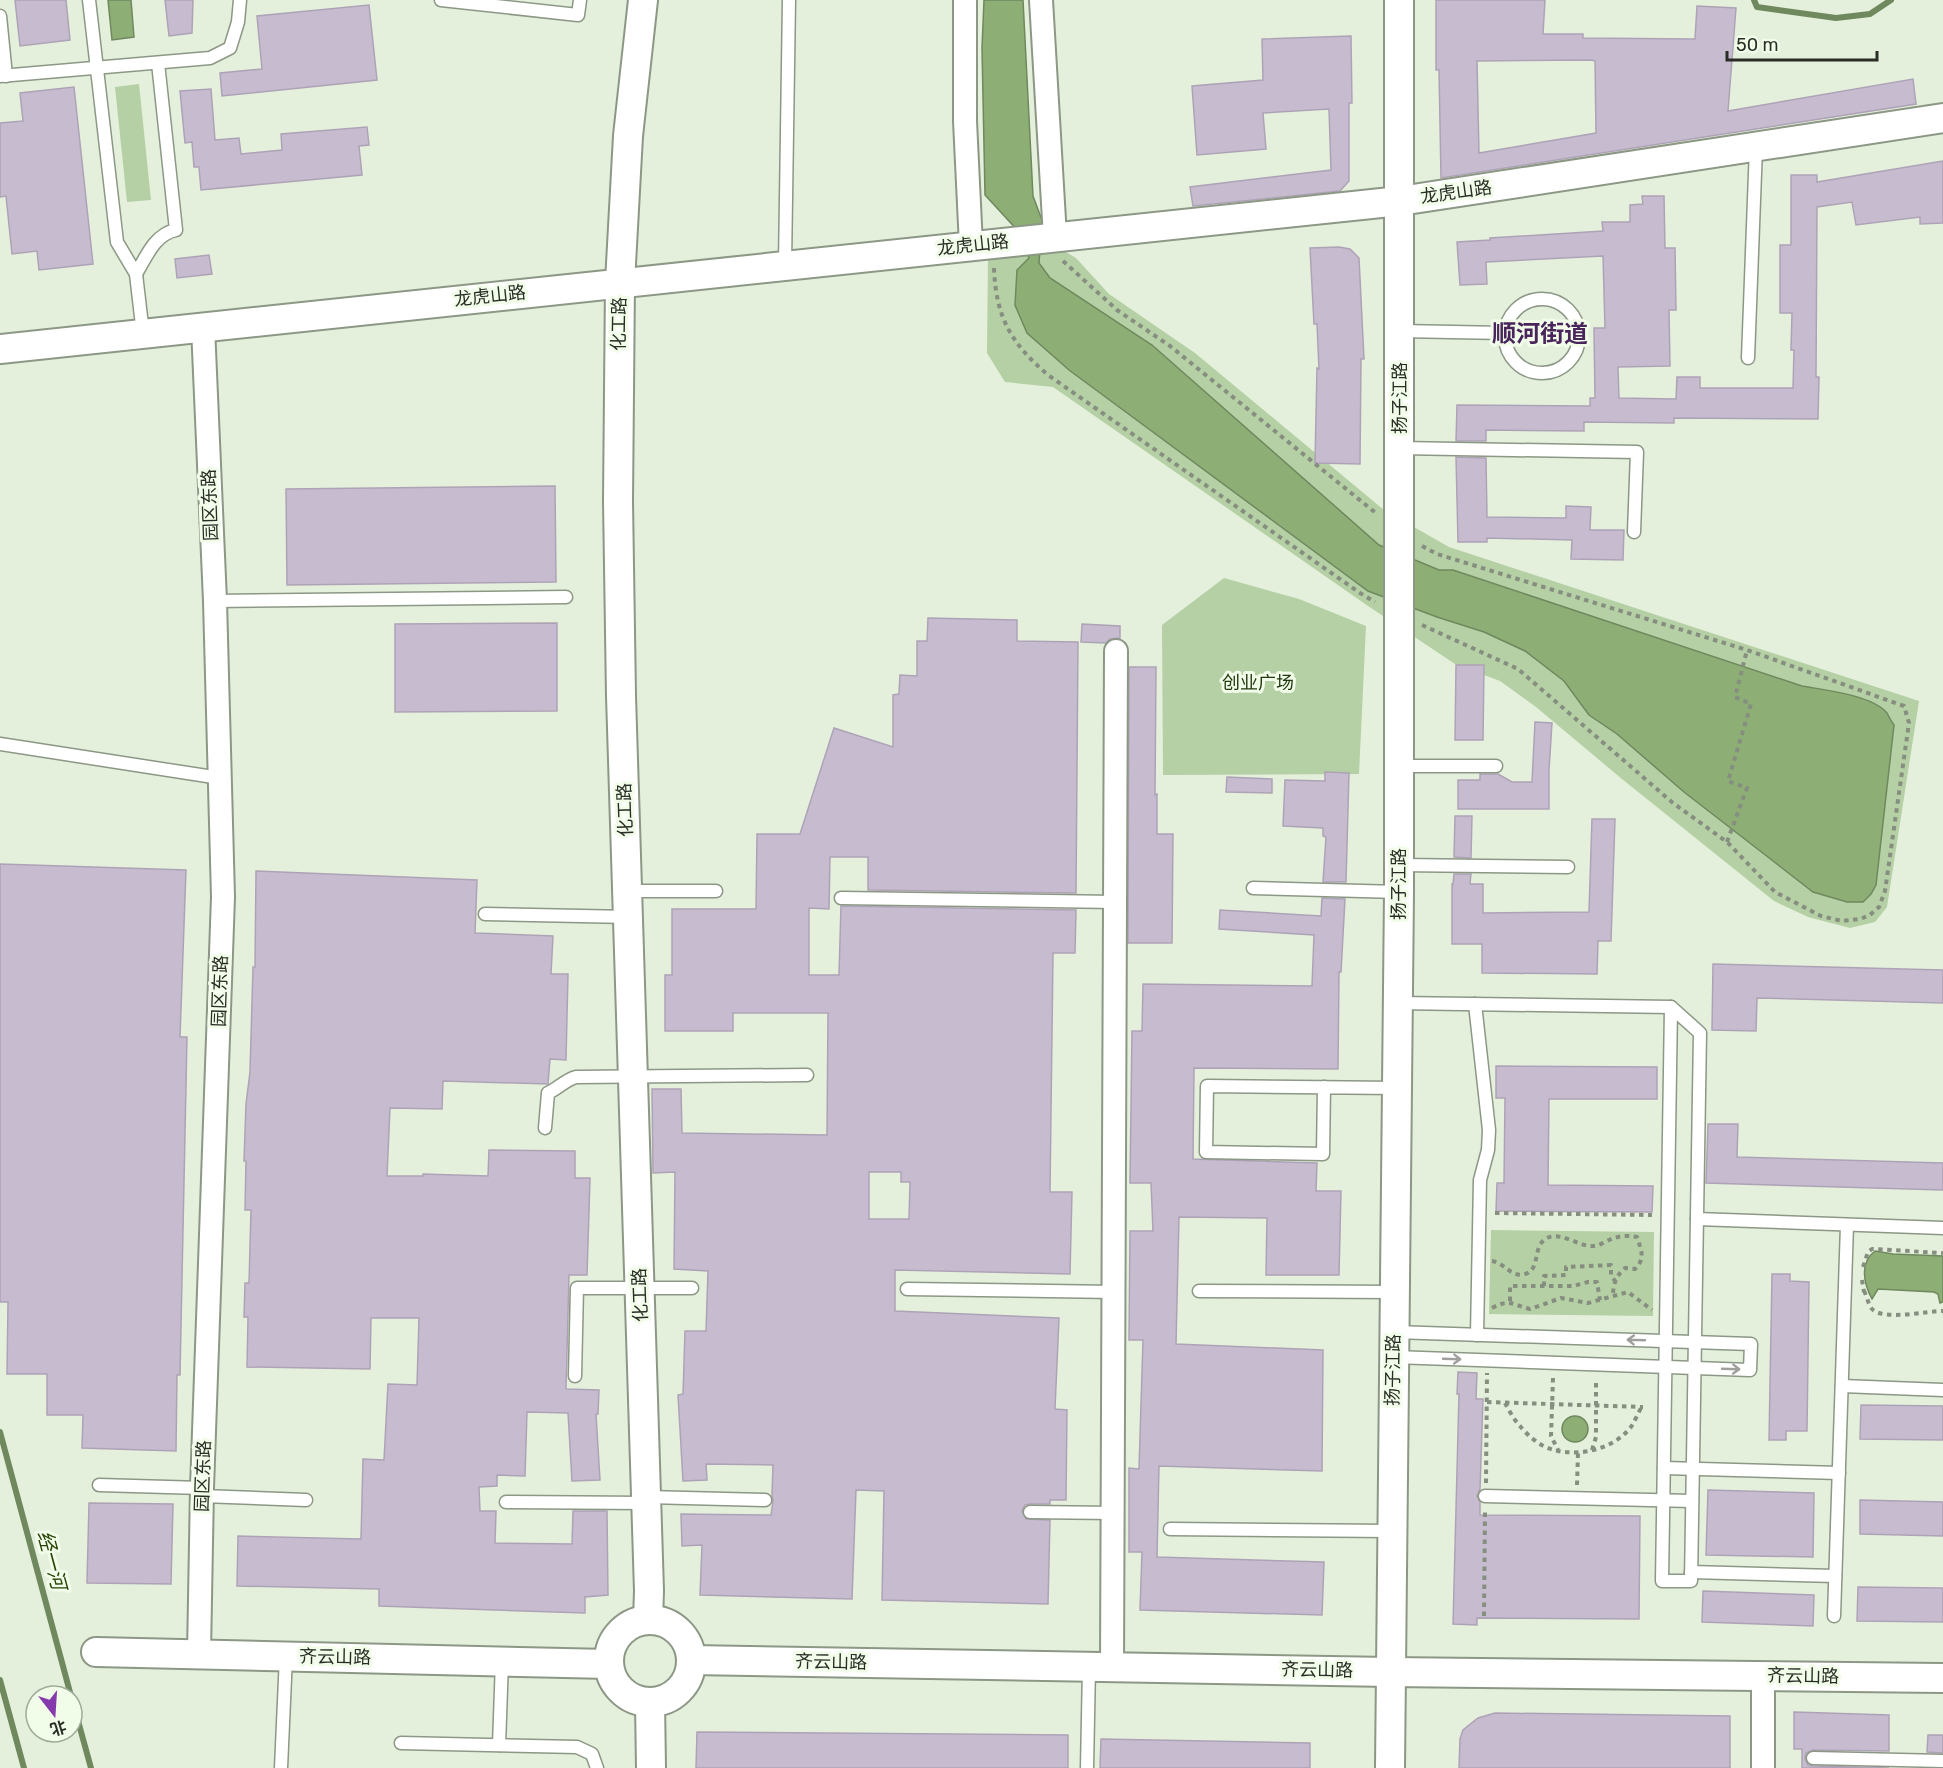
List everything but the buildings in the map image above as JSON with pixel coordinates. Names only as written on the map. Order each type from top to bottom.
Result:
[{"type":"street","name":"化工路","points":[[643,0],[628,136],[620,282],[618,501],[628,904],[650,1591],[648,1620]]},
{"type":"street","points":[[965,0],[965,121],[982,244]]},
{"type":"street","points":[[1041,0],[1055,237]]},
{"type":"street","name":"扬子江路","points":[[1390,1768],[1400,879],[1397,614],[1400,533],[1398,0]]},
{"type":"street","name":"龙虎山路","points":[[0,349],[1400,201],[1943,118]]},
{"type":"street","name":"园区东路","points":[[199,1654],[202,1492],[223,897],[203,327]]},
{"type":"street","points":[[1101,1666],[1113,1513],[1116,651]]},
{"type":"street","points":[[648,1620],[669,1625],[678,1631],[685,1639],[691,1660],[687,1678],[682,1686],[668,1697],[650,1702],[630,1697],[622,1691],[616,1683],[609,1664],[616,1639],[624,1629],[648,1620]]},
{"type":"street","name":"齐云山路","points":[[96,1652],[609,1664]]},
{"type":"street","name":"齐云山路","points":[[691,1660],[1390,1672],[1943,1678]]},
{"type":"street","points":[[1763,1676],[1763,1768]]},
{"type":"street","points":[[650,1702],[651,1768]]},
{"type":"lane","points":[[90,0],[117,242],[136,274],[143,334]]},
{"type":"lane","points":[[0,16],[3,76],[210,58],[230,48],[238,22],[240,0]]},
{"type":"lane","points":[[441,0],[485,2],[578,15],[580,0]]},
{"type":"lane","points":[[785,265],[789,0]]},
{"type":"lane","points":[[136,274],[159,238],[176,230],[158,63]]},
{"type":"lane","points":[[1748,358],[1756,147]]},
{"type":"lane","points":[[1546,298],[1568,309],[1576,319],[1579,343],[1570,360],[1556,371],[1543,374],[1519,367],[1510,357],[1505,346],[1504,333],[1510,316],[1523,303],[1546,298]]},
{"type":"lane","points":[[1400,331],[1504,333]]},
{"type":"lane","points":[[1400,448],[1637,452],[1634,532]]},
{"type":"lane","points":[[214,601],[566,597]]},
{"type":"lane","points":[[0,744],[220,778]]},
{"type":"lane","points":[[1400,766],[1496,766]]},
{"type":"lane","points":[[1253,888],[1568,867]]},
{"type":"lane","points":[[485,914],[628,904],[716,891]]},
{"type":"lane","points":[[841,898],[1115,902]]},
{"type":"lane","points":[[1398,1003],[1671,1007],[1700,1033],[1691,1581],[1662,1581],[1671,1007]]},
{"type":"lane","points":[[1475,1004],[1489,1130],[1488,1150],[1480,1179],[1478,1335]]},
{"type":"lane","points":[[545,1128],[548,1093],[557,1089],[566,1080],[576,1077],[807,1076]]},
{"type":"lane","points":[[1324,1087],[1323,1154],[1206,1152],[1207,1086],[1324,1087],[1397,1088]]},
{"type":"lane","points":[[1697,1219],[1943,1228]]},
{"type":"lane","points":[[1834,1616],[1847,1226]]},
{"type":"lane","points":[[575,1376],[577,1288],[692,1288]]},
{"type":"lane","points":[[908,1289],[1114,1292]]},
{"type":"lane","points":[[1199,1291],[1395,1293]]},
{"type":"lane","points":[[1478,1335],[1751,1344],[1750,1370],[1554,1363],[1394,1345],[1478,1335]]},
{"type":"lane","points":[[1842,1386],[1943,1390]]},
{"type":"lane","points":[[1664,1468],[1839,1473]]},
{"type":"lane","points":[[99,1485],[306,1500]]},
{"type":"lane","points":[[1485,1496],[1692,1501]]},
{"type":"lane","points":[[506,1502],[765,1500]]},
{"type":"lane","points":[[1030,1512],[1113,1513]]},
{"type":"lane","points":[[1170,1529],[1392,1531]]},
{"type":"lane","points":[[1691,1572],[1835,1576]]},
{"type":"lane","points":[[281,1768],[286,1656]]},
{"type":"lane","points":[[499,1745],[502,1661]]},
{"type":"lane","points":[[1087,1768],[1101,1666]]},
{"type":"lane","points":[[401,1743],[577,1746],[592,1754],[597,1768]]},
{"type":"lane","points":[[1813,1758],[1943,1761]]},
{"type":"path","points":[[982,244],[1007,330],[1026,356],[1048,375],[1360,593],[1397,614],[1518,669],[1674,804],[1727,842],[1775,892],[1821,916],[1842,921],[1860,919],[1870,915],[1879,907],[1885,891],[1909,723],[1904,706],[1747,650],[1437,554],[1400,533],[1170,346],[1109,304],[1058,257],[1055,253],[1055,237]]},
{"type":"path","points":[[1727,842],[1747,788],[1728,781],[1751,704],[1735,697],[1747,650]]},
{"type":"path","points":[[1479,1213],[1669,1215]]},
{"type":"path","points":[[1478,1264],[1499,1262],[1512,1273],[1521,1276],[1530,1272],[1534,1266],[1539,1246],[1544,1239],[1555,1236],[1593,1246],[1619,1236],[1637,1237],[1643,1255],[1641,1263],[1635,1269],[1625,1268],[1615,1281],[1613,1296]]},
{"type":"path","points":[[1864,1292],[1861,1273],[1868,1252],[1872,1249],[1942,1253],[1943,1261]]},
{"type":"path","points":[[1544,1286],[1544,1275],[1566,1275],[1566,1267],[1611,1265],[1611,1275],[1615,1281]]},
{"type":"path","points":[[1845,1280],[1859,1286],[1872,1309],[1880,1314],[1899,1315],[1943,1311]]},
{"type":"path","points":[[1510,1302],[1510,1286],[1573,1286],[1588,1282],[1597,1282],[1600,1300]]},
{"type":"path","points":[[1478,1316],[1503,1303],[1510,1302],[1530,1309],[1561,1298],[1588,1303],[1628,1292],[1656,1313],[1666,1316]]},
{"type":"path","points":[[1554,1363],[1551,1436],[1558,1451]]},
{"type":"path","points":[[1592,1450],[1596,1437],[1596,1365]]},
{"type":"path","points":[[1487,1402],[1665,1407]]},
{"type":"path","points":[[1505,1403],[1518,1425],[1532,1438],[1552,1450],[1578,1453],[1614,1442],[1630,1428],[1642,1407]]},
{"type":"path","points":[[1577,1498],[1578,1453]]},
{"type":"green space","points":[[139,84],[151,200],[127,202],[115,87]]},
{"type":"green space","points":[[1056,246],[1076,258],[1109,294],[1195,353],[1384,510],[1449,547],[1919,701],[1887,907],[1875,922],[1850,928],[1808,917],[1774,901],[1536,707],[1500,681],[1455,664],[1053,387],[1005,382],[987,353],[988,254]]},
{"type":"green space","name":"创业广场","points":[[1224,578],[1299,599],[1366,626],[1359,774],[1163,775],[1162,625]]},
{"type":"green space","points":[[1491,1230],[1654,1232],[1653,1316],[1489,1314]]},
{"type":"shaded area","points":[[108,0],[131,0],[134,37],[112,40]]},
{"type":"shaded area","points":[[984,0],[1023,0],[1033,196],[1042,220],[1039,263],[1050,278],[1152,345],[1379,545],[1439,570],[1453,570],[1802,686],[1859,698],[1880,707],[1887,713],[1894,725],[1876,885],[1863,902],[1847,902],[1813,892],[1684,792],[1617,734],[1589,715],[1564,681],[1525,651],[1484,632],[1368,591],[1069,370],[1027,333],[1015,305],[1017,270],[1029,258],[1019,232],[985,195],[982,48]]},
{"type":"shaded area","points":[[1875,1251],[1943,1256],[1943,1302],[1940,1303],[1938,1294],[1934,1292],[1878,1289],[1872,1299],[1864,1274],[1867,1261]]},
{"type":"shaded area","points":[[1575,1416],[1584,1420],[1588,1429],[1584,1438],[1575,1442],[1566,1438],[1562,1429],[1566,1420]]},
{"type":"waterway","points":[[1754,0],[1757,7],[1836,18],[1870,14],[1891,0]]},
{"type":"waterway","name":"经一河","points":[[0,1432],[68,1684]]},
{"type":"waterway","name":"经一河","points":[[0,1680],[24,1768]]},
{"type":"waterway","name":"经一河","points":[[84,1743],[91,1768]]},
{"type":"district","name":"顺河街道","points":[[1540,334]]}]
